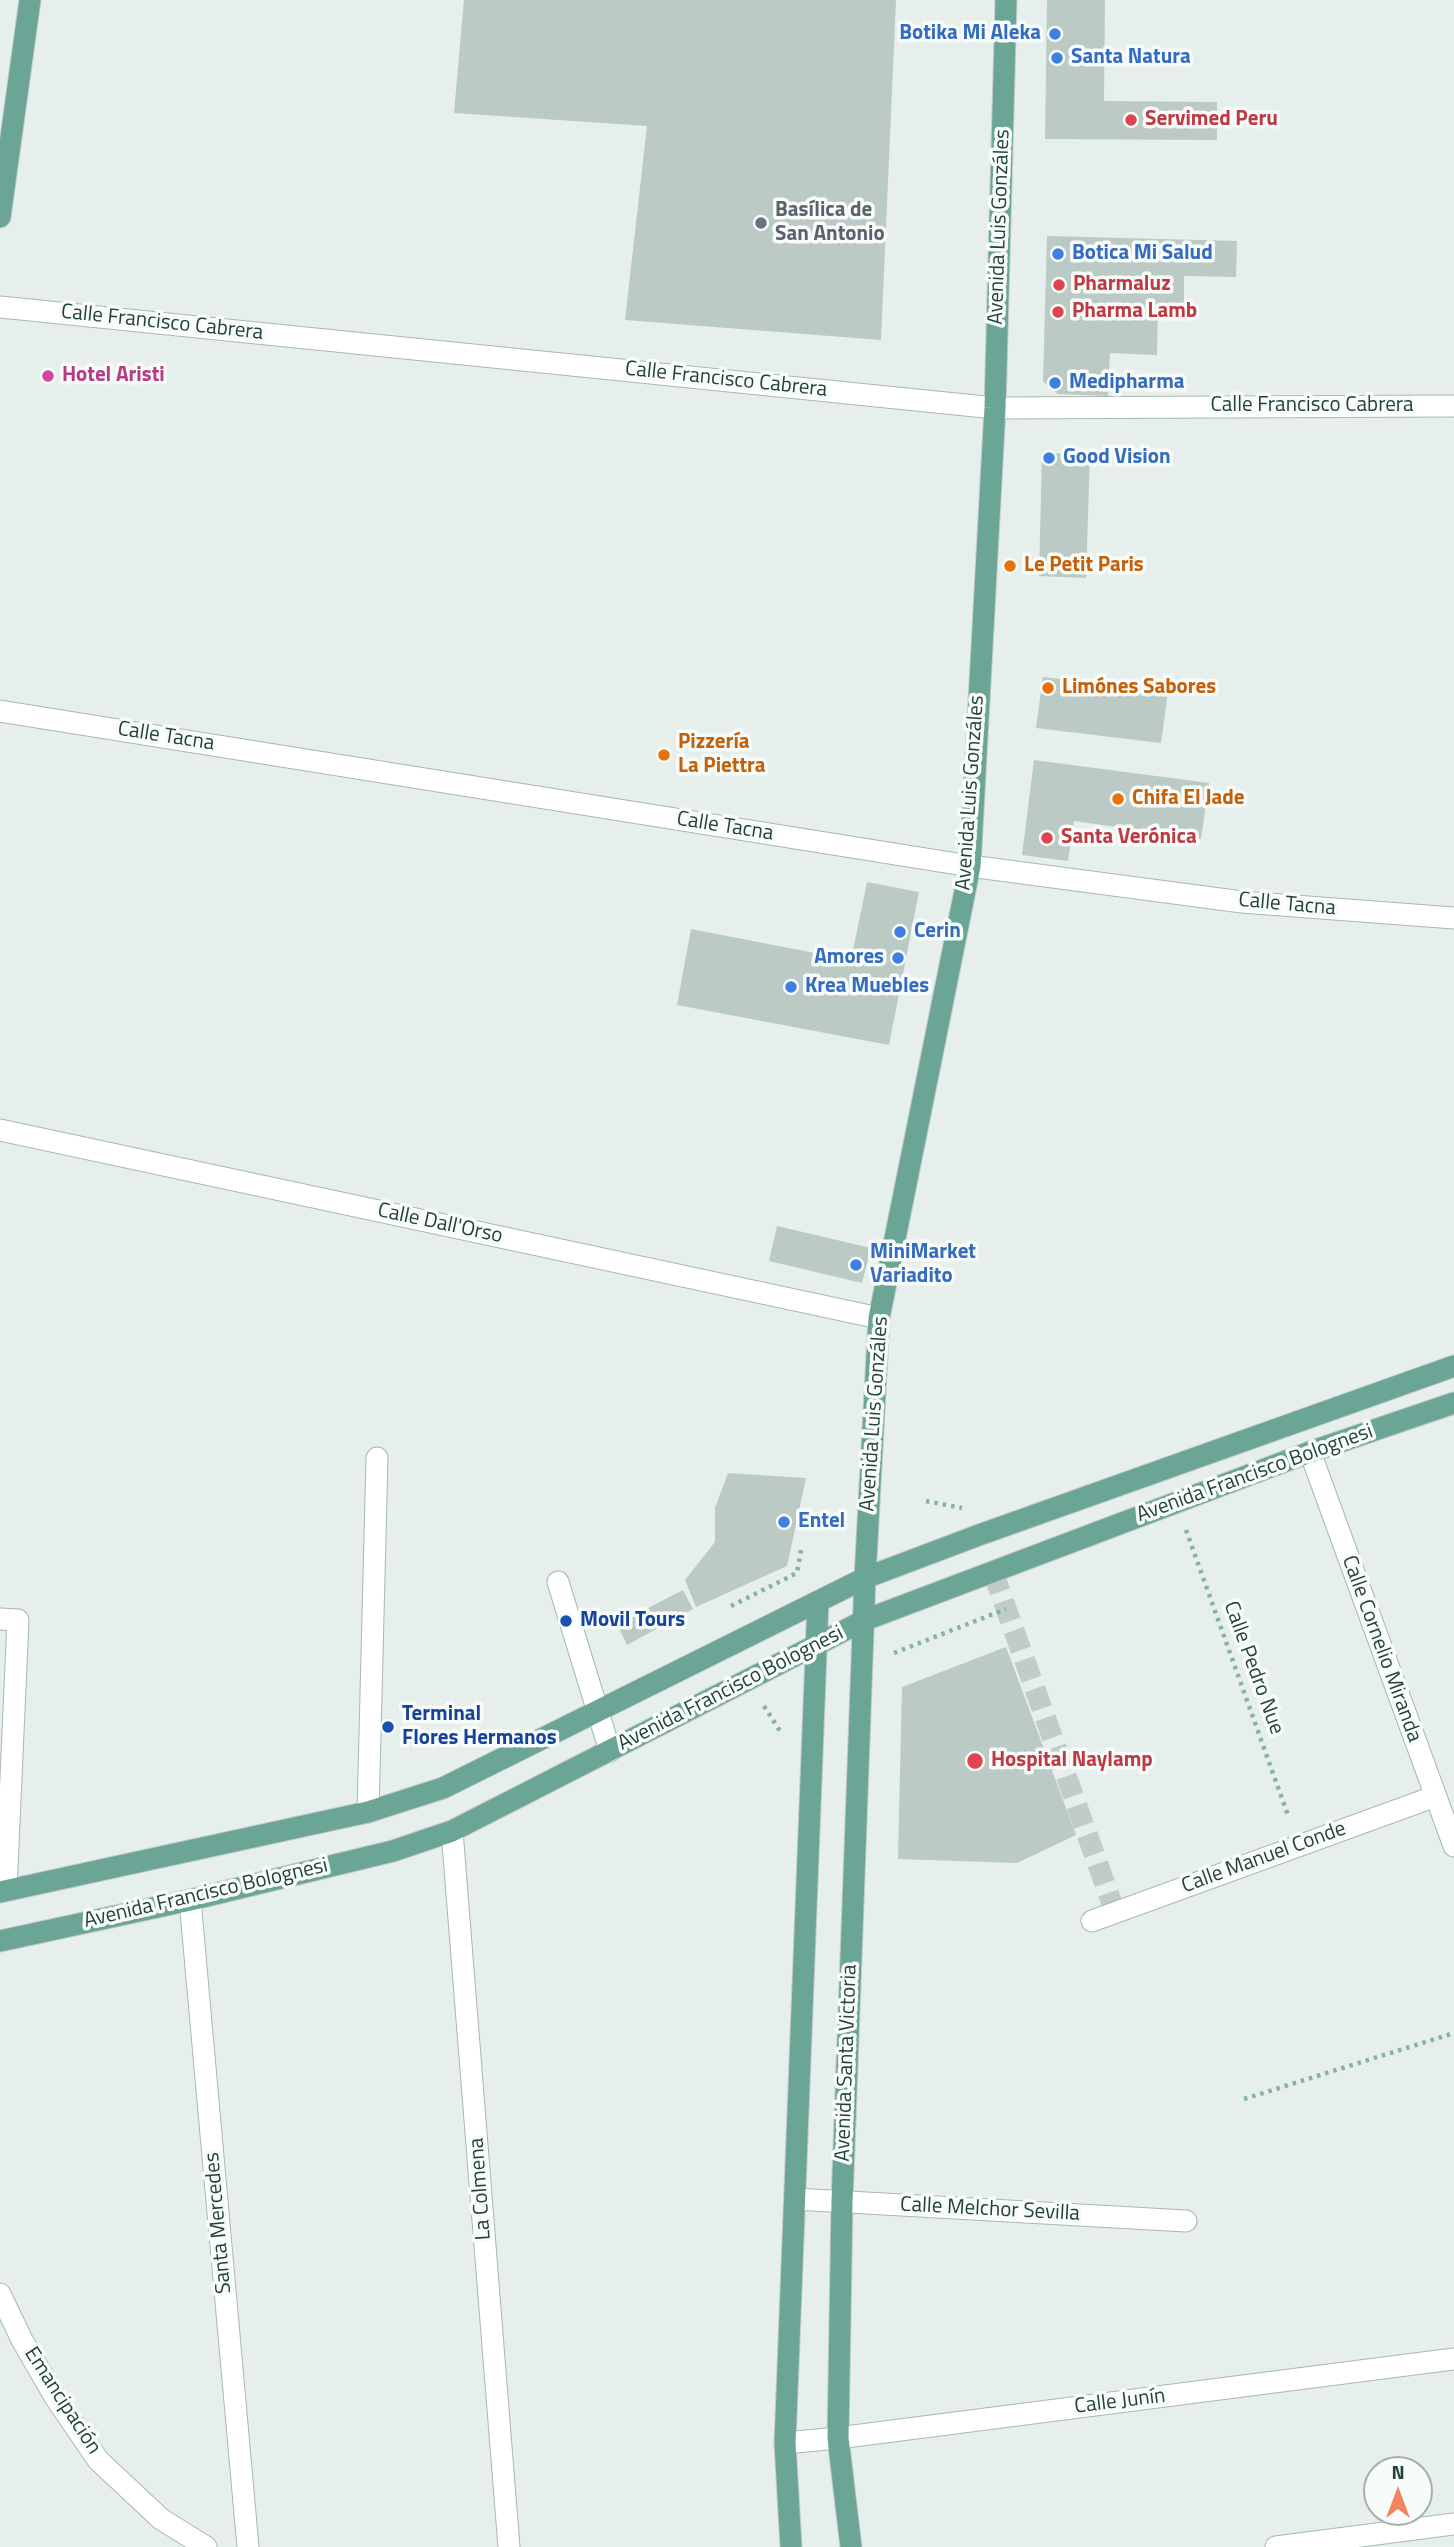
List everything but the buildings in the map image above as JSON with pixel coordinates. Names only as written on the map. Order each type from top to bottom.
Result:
[{"type":"main road","points":[[0,217],[30,0]]},
{"type":"main road","name":"Avenida Luis Gonzáles","points":[[865,1578],[879,1318],[970,866],[995,408],[1006,0]]},
{"type":"main road","name":"Avenida Francisco Bolognesi","points":[[3,1891],[368,1812],[443,1788],[865,1578],[978,1535],[1454,1366]]},
{"type":"main road","name":"Avenida Francisco Bolognesi","points":[[0,1941],[190,1900],[393,1851],[453,1832],[865,1620],[1310,1452],[1454,1404]]},
{"type":"main road","name":"Avenida Santa Victoria","points":[[851,2547],[838,2438],[842,2202],[865,1578]]},
{"type":"main road","points":[[790,2547],[785,2443],[814,1647],[818,1602]]},
{"type":"street","name":"Calle Francisco Cabrera","points":[[0,307],[995,408],[1454,406]]},
{"type":"street","name":"Calle Tacna","points":[[0,711],[970,866],[1242,902],[1454,918]]},
{"type":"street","name":"Calle Dall'Orso","points":[[0,1130],[879,1318]]},
{"type":"street","name":"Calle Cornelio Miranda","points":[[1310,1452],[1454,1846]]},
{"type":"street","points":[[368,1812],[377,1458]]},
{"type":"street","points":[[558,1582],[610,1751]]},
{"type":"street","points":[[0,1619],[18,1620],[3,1891]]},
{"type":"street","name":"Calle Manuel Conde","points":[[1092,1921],[1436,1796]]},
{"type":"street","name":"La Colmena","points":[[453,1832],[509,2547]]},
{"type":"street","name":"Santa Mercedes","points":[[190,1900],[248,2547]]},
{"type":"street","name":"Calle Melchor Sevilla","points":[[794,2199],[1186,2221]]},
{"type":"street","name":"Emancipación","points":[[0,2294],[22,2340],[55,2397],[99,2460],[161,2519],[206,2547]]},
{"type":"street","name":"Calle Junín","points":[[785,2443],[1454,2359]]},
{"type":"street","points":[[1276,2547],[1454,2524]]},
{"type":"path","points":[[926,1500],[969,1509]]},
{"type":"path","name":"Calle Pedro Nue","points":[[1176,1503],[1299,1845]]},
{"type":"path","points":[[731,1606],[795,1572],[801,1550]]},
{"type":"path","points":[[1244,2099],[1454,2033]]},
{"type":"tunnel","points":[[993,1572],[1115,1912]]},
{"type":"place","name":"Botika Mi Aleka","points":[[1055,34]]},
{"type":"place","name":"Santa Natura","points":[[1057,58]]},
{"type":"place","name":"Servimed Peru","points":[[1131,120]]},
{"type":"place","name":"Basílica de San Antonio","points":[[761,223]]},
{"type":"place","name":"Botica Mi Salud","points":[[1058,254]]},
{"type":"place","name":"Pharmaluz","points":[[1059,285]]},
{"type":"place","name":"Pharma Lamb","points":[[1058,312]]},
{"type":"place","name":"Hotel Aristi","points":[[48,376]]},
{"type":"place","name":"Medipharma","points":[[1055,383]]},
{"type":"place","name":"Good Vision","points":[[1049,458]]},
{"type":"place","name":"Le Petit Paris","points":[[1010,566]]},
{"type":"place","name":"Limónes Sabores","points":[[1048,688]]},
{"type":"place","name":"Pizzería La Piettra","points":[[664,755]]},
{"type":"place","name":"Chifa El Jade","points":[[1118,799]]},
{"type":"place","name":"Santa Verónica","points":[[1047,838]]},
{"type":"place","name":"Cerin","points":[[900,932]]},
{"type":"place","name":"Amores","points":[[898,958]]},
{"type":"place","name":"Krea Muebles","points":[[791,987]]},
{"type":"place","name":"MiniMarket Variadito","points":[[856,1265]]},
{"type":"place","name":"Entel","points":[[784,1522]]},
{"type":"place","name":"Movil Tours","points":[[566,1621]]},
{"type":"place","name":"Terminal Flores Hermanos","points":[[388,1727]]},
{"type":"place","name":"Hospital Naylamp","points":[[975,1761]]}]
